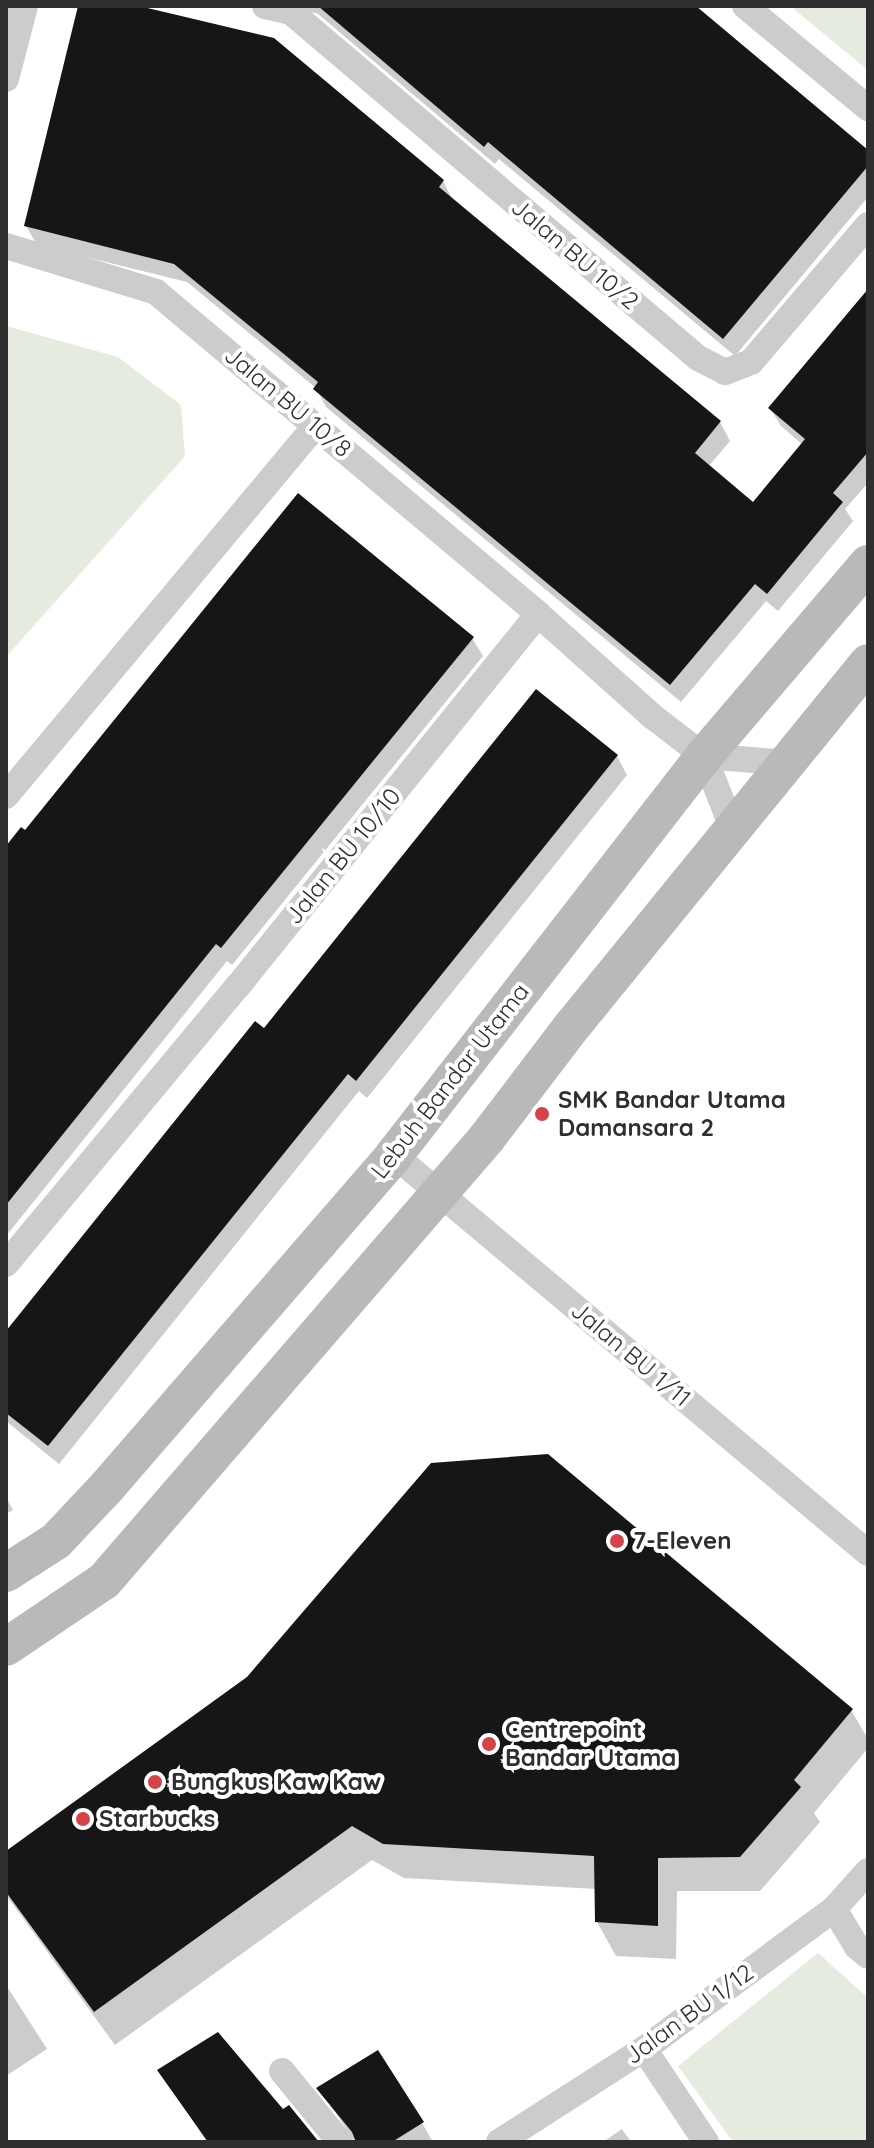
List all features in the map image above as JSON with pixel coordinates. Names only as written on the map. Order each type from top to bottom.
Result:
[{"type":"main road","name":"Lebuh Bandar Utama","points":[[6,1573],[56,1541],[106,1488],[394,1155],[704,756],[868,564]]},
{"type":"main road","points":[[6,1647],[104,1581],[237,1423],[440,1193],[868,663]]},
{"type":"street","points":[[6,79],[25,6]]},
{"type":"street","name":"Jalan BU 10/2","points":[[265,6],[291,12],[698,358],[725,372],[751,362],[868,225]]},
{"type":"street","points":[[745,6],[868,108]]},
{"type":"street","name":"Jalan BU 10/8","points":[[6,246],[156,292],[538,614]]},
{"type":"street","points":[[6,796],[316,425]]},
{"type":"street","points":[[538,614],[652,716],[704,756],[733,830]]},
{"type":"street","name":"Jalan BU 10/10","points":[[6,1264],[238,986],[538,614]]},
{"type":"street","points":[[704,756],[788,763]]},
{"type":"street","name":"Jalan BU 1/11","points":[[394,1155],[868,1553]]},
{"type":"street","name":"Jalan BU 1/12","points":[[499,2142],[644,2049],[834,1909],[868,1871]]},
{"type":"street","points":[[834,1909],[857,1947],[868,1956]]},
{"type":"street","points":[[644,2049],[706,2142]]},
{"type":"street","points":[[282,2071],[340,2142]]},
{"type":"shaded area","points":[[790,6],[868,6],[868,70]]},
{"type":"shaded area","points":[[6,326],[118,357],[181,405],[185,456],[6,657]]},
{"type":"shaded area","points":[[818,1953],[868,1998],[868,2142],[733,2142],[678,2066]]},
{"type":"building","points":[[78,6],[139,6],[274,38],[444,180],[439,187],[721,421],[695,453],[753,502],[805,439],[768,408],[868,289],[868,452],[833,493],[843,502],[767,594],[755,584],[670,685],[313,389],[318,382],[174,264],[24,226]]},
{"type":"building","points":[[318,6],[696,6],[868,150],[868,166],[723,339],[488,142],[484,147]]},
{"type":"building","points":[[298,493],[474,637],[221,948],[216,944],[6,1205],[6,846],[21,827],[25,830]]},
{"type":"building","points":[[536,689],[618,755],[356,1081],[348,1074],[48,1446],[6,1413],[6,1331],[255,1021],[264,1028]]},
{"type":"building","name":"Centrepoint Bandar Utama","points":[[548,1454],[853,1709],[794,1780],[801,1787],[740,1857],[658,1858],[658,1926],[595,1922],[594,1856],[383,1844],[352,1826],[94,2012],[6,1892],[6,1851],[247,1677],[431,1463]]},
{"type":"building","points":[[218,2032],[283,2109],[289,2105],[319,2142],[208,2142],[157,2070]]},
{"type":"building","points":[[378,2050],[424,2122],[392,2142],[356,2142],[352,2132],[316,2088]]},
{"type":"place","name":"SMK Bandar Utama Damansara 2","points":[[542,1114]]},
{"type":"place","name":"7-Eleven","points":[[617,1541]]},
{"type":"place","name":"Centrepoint Bandar Utama","points":[[489,1744]]},
{"type":"place","name":"Bungkus Kaw Kaw","points":[[155,1782]]},
{"type":"place","name":"Starbucks","points":[[83,1819]]}]
